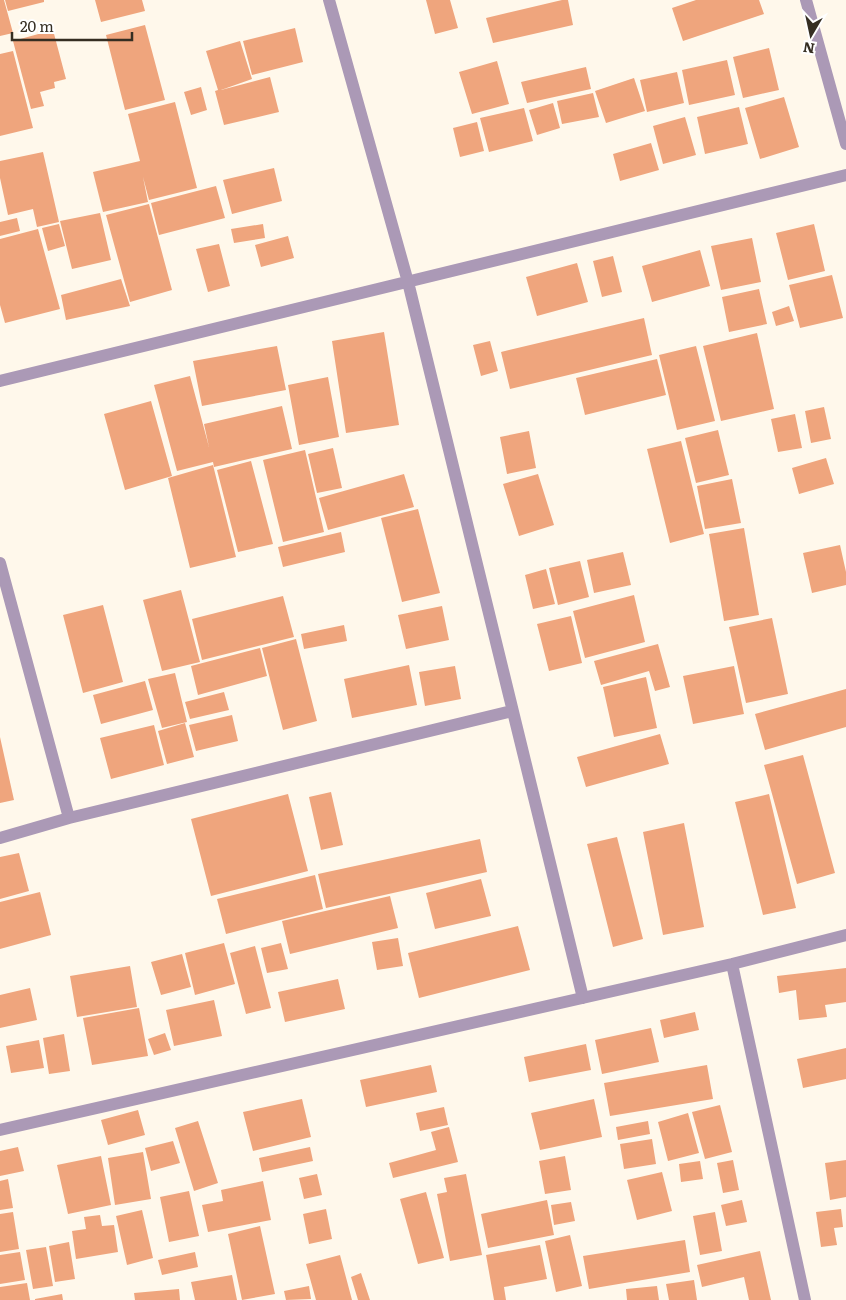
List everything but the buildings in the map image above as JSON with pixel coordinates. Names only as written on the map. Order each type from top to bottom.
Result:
[{"type":"street","points":[[328,0],[408,282],[583,998]]},
{"type":"street","points":[[806,0],[846,144]]},
{"type":"street","points":[[0,382],[846,175]]},
{"type":"street","points":[[0,563],[69,818]]},
{"type":"street","points":[[0,838],[69,818],[512,711]]},
{"type":"street","points":[[0,1130],[732,964],[846,935]]},
{"type":"street","points":[[732,964],[805,1300]]}]
